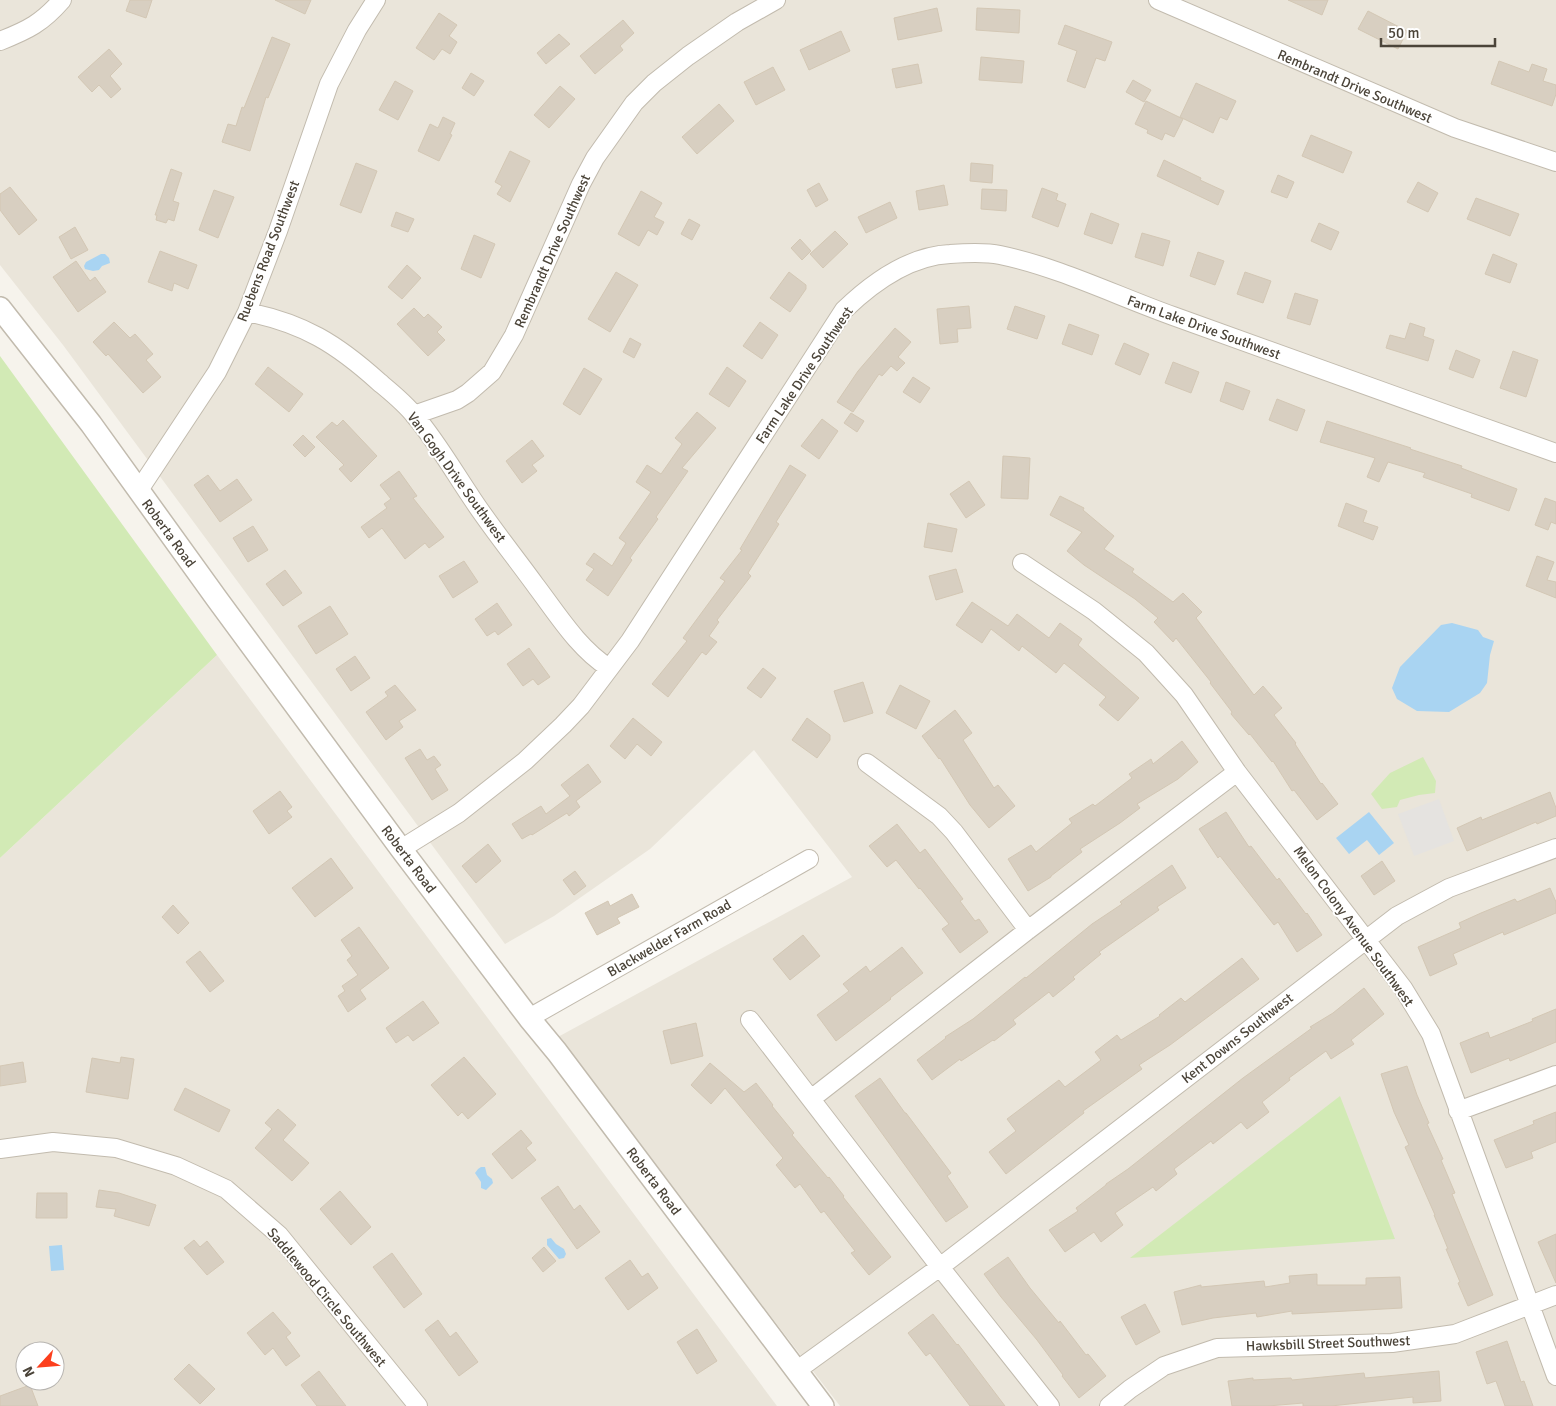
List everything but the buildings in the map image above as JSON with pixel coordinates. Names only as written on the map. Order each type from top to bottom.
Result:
[{"type":"street","points":[[0,41],[29,29],[40,22],[62,0]]},
{"type":"street","name":"Ruebens Road Southwest","points":[[138,490],[216,372],[247,312],[329,84],[357,30],[376,0]]},
{"type":"street","name":"Rembrandt Drive Southwest","points":[[414,415],[457,400],[492,372],[514,335],[580,184],[595,158],[634,104],[654,83],[688,56],[737,22],[776,0]]},
{"type":"street","name":"Rembrandt Drive Southwest","points":[[1158,0],[1263,47],[1455,128],[1556,162]]},
{"type":"street","name":"Farm Lake Drive Southwest","points":[[401,849],[459,813],[525,761],[581,706],[630,641],[844,310],[862,292],[903,266],[925,258],[950,254],[998,254],[1039,265],[1141,304],[1556,453]]},
{"type":"street","name":"Roberta Road","points":[[0,308],[91,424],[401,849],[557,1052],[823,1406]]},
{"type":"street","name":"Van Gogh Drive Southwest","points":[[247,312],[288,322],[326,340],[352,357],[414,415],[442,452],[474,502],[571,632],[596,660],[609,668]]},
{"type":"street","name":"Melon Colony Avenue Southwest","points":[[1022,563],[1094,611],[1146,653],[1184,695],[1237,772],[1402,988],[1431,1034],[1556,1376]]},
{"type":"street","points":[[868,763],[939,816],[954,832],[1028,930]]},
{"type":"street","points":[[811,1099],[1028,930],[1237,772]]},
{"type":"street","name":"Kent Downs Southwest","points":[[796,1371],[940,1267],[1397,916],[1449,888],[1556,848]]},
{"type":"street","name":"Blackwelder Farm Road","points":[[529,1018],[809,859]]},
{"type":"street","points":[[750,1020],[940,1267],[1050,1406]]},
{"type":"street","points":[[1458,1111],[1556,1075]]},
{"type":"street","name":"Saddlewood Circle Southwest","points":[[0,1149],[53,1142],[116,1148],[176,1166],[226,1189],[279,1235],[418,1406]]},
{"type":"street","name":"Hawksbill Street Southwest","points":[[1109,1406],[1164,1366],[1217,1348],[1392,1343],[1455,1334],[1556,1295]]},
{"type":"shaded area","points":[[0,0],[1556,0],[1556,1406],[840,1406],[556,1038],[852,877],[754,750],[650,849],[554,916],[505,944],[63,345],[0,265]]},
{"type":"shaded area","points":[[217,655],[777,1406],[0,1406],[0,858]]},
{"type":"shaded area","points":[[1439,799],[1454,841],[1414,856],[1398,814]]},
{"type":"green space","points":[[0,356],[217,655],[0,858]]},
{"type":"green space","points":[[1423,757],[1436,781],[1435,793],[1400,800],[1397,807],[1382,809],[1371,794],[1390,773]]},
{"type":"green space","points":[[1340,1096],[1395,1239],[1130,1258]]},
{"type":"water","points":[[101,254],[105,254],[109,258],[110,263],[102,266],[99,270],[85,269],[86,262]]},
{"type":"water","points":[[1452,623],[1478,630],[1483,637],[1494,641],[1490,655],[1487,683],[1480,693],[1449,712],[1417,711],[1397,699],[1392,688],[1400,667],[1441,625]]},
{"type":"water","points":[[1369,812],[1394,843],[1379,855],[1367,840],[1349,854],[1336,838]]},
{"type":"water","points":[[481,1167],[485,1167],[487,1175],[492,1179],[493,1183],[486,1190],[481,1188],[481,1182],[475,1173]]},
{"type":"water","points":[[551,1238],[564,1249],[566,1254],[564,1258],[559,1259],[547,1245],[547,1239]]},
{"type":"water","points":[[62,1245],[64,1270],[51,1271],[49,1246]]}]
